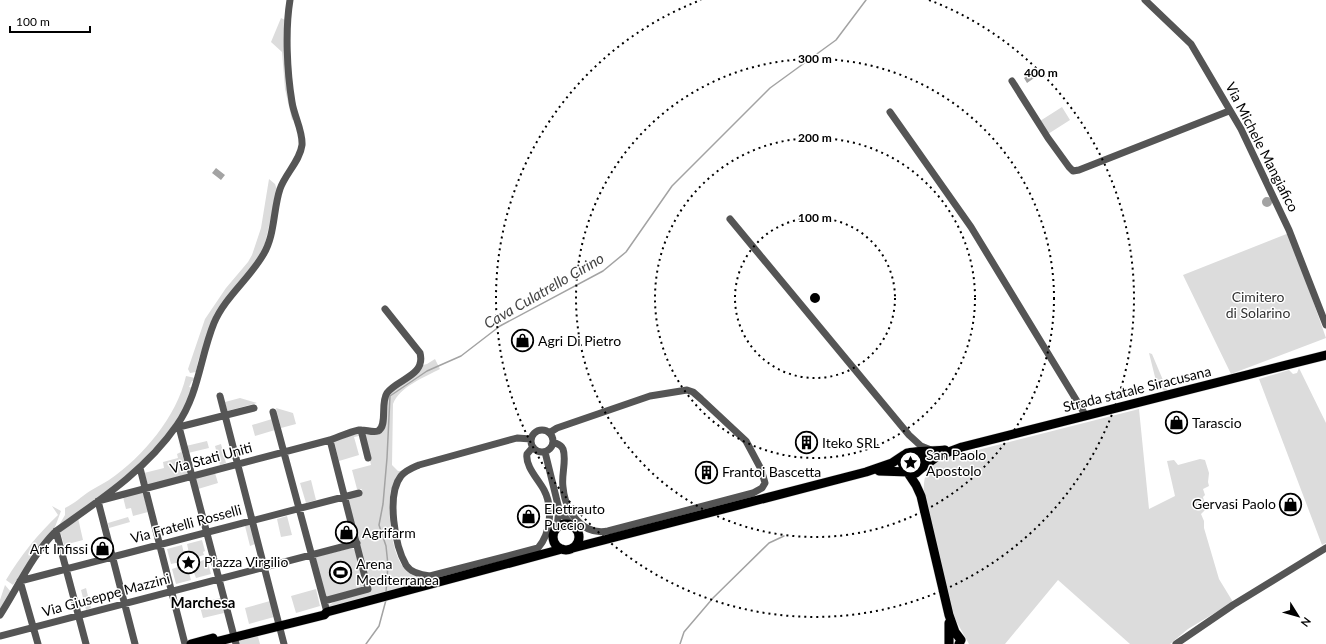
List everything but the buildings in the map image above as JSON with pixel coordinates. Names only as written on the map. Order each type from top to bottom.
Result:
[{"type":"main road","name":"Strada statale Siracusana","points":[[955,450],[1326,355]]},
{"type":"main road","points":[[866,472],[884,470],[916,473],[922,458],[939,451],[955,450]]},
{"type":"main road","points":[[207,644],[234,638],[279,624],[324,615],[327,612],[534,557],[543,556],[551,551],[573,548],[866,472],[892,463],[906,454],[922,458],[938,456],[955,450]]},
{"type":"main road","points":[[906,454],[902,463],[921,496],[949,616],[959,643]]},
{"type":"main road","points":[[921,496],[922,458]]},
{"type":"main road","points":[[534,557],[547,547],[556,532],[564,525],[576,530],[587,539],[600,541]]},
{"type":"main road","points":[[573,548],[578,541],[576,530]]},
{"type":"main road","points":[[556,532],[556,545],[562,550]]},
{"type":"main road","points":[[949,616],[949,644]]},
{"type":"main road","points":[[191,644],[234,638]]},
{"type":"street","points":[[0,615],[38,551],[56,531],[140,468],[178,426],[195,392],[201,360],[218,316],[264,254],[270,237],[280,189],[300,150],[301,138],[292,104],[288,65],[288,12],[290,0]]},
{"type":"street","name":"Via Michele Mangiafico","points":[[1145,0],[1191,44],[1252,149],[1277,203],[1326,325]]},
{"type":"street","points":[[1012,81],[1048,138],[1073,171],[1080,170],[1229,111]]},
{"type":"street","points":[[890,112],[971,227],[1086,416]]},
{"type":"street","points":[[730,219],[909,435],[922,458]]},
{"type":"street","name":"Via Stati Uniti","points":[[98,501],[330,440],[361,430],[373,432],[380,430],[383,424],[386,394],[393,387],[414,374],[421,361],[420,353],[385,309]]},
{"type":"street","points":[[531,439],[538,431],[549,433],[558,428],[650,396],[687,390],[693,392],[746,441],[761,469],[765,483],[762,488],[753,493],[608,531],[594,532],[578,521],[569,508],[562,486],[563,450],[559,444],[553,442],[549,433]]},
{"type":"street","points":[[220,396],[284,644]]},
{"type":"street","points":[[178,426],[254,408]]},
{"type":"street","points":[[273,412],[327,612]]},
{"type":"street","points":[[178,426],[234,638]]},
{"type":"street","points":[[361,430],[368,458]]},
{"type":"street","points":[[906,454],[911,443],[909,435]]},
{"type":"street","points":[[531,439],[517,438],[419,465],[408,470],[401,476],[394,494],[392,517],[406,565],[416,573],[430,576],[538,548],[546,536],[549,514],[544,490],[527,458],[527,454],[533,447]]},
{"type":"street","points":[[531,439],[533,447],[536,451],[545,452],[550,448],[553,442]]},
{"type":"street","points":[[324,601],[368,589],[330,440]]},
{"type":"street","points":[[545,452],[559,509],[556,532]]},
{"type":"street","points":[[140,468],[185,644]]},
{"type":"street","name":"Via Fratelli Rosselli","points":[[20,581],[359,492]]},
{"type":"street","points":[[98,501],[136,644]]},
{"type":"street","points":[[559,509],[576,530]]},
{"type":"street","points":[[56,531],[86,644]]},
{"type":"street","name":"Via Giuseppe Mazzini","points":[[0,636],[357,543]]},
{"type":"street","points":[[1176,644],[1233,605],[1326,548]]},
{"type":"street","points":[[20,581],[38,644]]},
{"type":"green space","points":[[281,18],[285,20],[294,119],[292,120],[285,89],[282,52],[271,42]]},
{"type":"green space","points":[[1062,107],[1070,120],[1048,134],[1040,121]]},
{"type":"green space","points":[[269,179],[275,184],[277,190],[264,248],[212,322],[198,361],[196,372],[190,373],[188,369],[205,319],[226,288],[252,255],[261,228]]},
{"type":"green space","name":"Cimitero di Solarino","points":[[1289,233],[1326,338],[1231,374],[1183,275]]},
{"type":"green space","points":[[1149,353],[1152,354],[1168,392],[1157,385]]},
{"type":"green space","points":[[435,359],[440,369],[420,379],[401,392],[393,404],[392,465],[398,471],[401,471],[391,490],[390,498],[391,530],[393,542],[400,561],[409,573],[428,580],[428,583],[328,609],[328,606],[337,600],[370,590],[348,498],[361,492],[362,489],[357,489],[352,470],[371,465],[364,432],[378,433],[387,396],[423,365]]},
{"type":"green space","points":[[1299,368],[1326,423],[1326,543],[1322,545],[1259,379],[1289,370],[1293,374],[1297,373]]},
{"type":"green space","points":[[186,376],[195,378],[195,382],[192,381],[189,387],[194,388],[181,414],[164,437],[126,478],[58,527],[65,515],[65,508],[122,471],[146,448],[167,420],[175,406],[182,391]]},
{"type":"green space","points":[[240,398],[257,403],[227,411],[225,402]]},
{"type":"green space","points":[[276,408],[293,413],[296,424],[281,428]]},
{"type":"green space","points":[[1139,409],[1149,509],[1175,496],[1167,461],[1174,460],[1178,465],[1200,459],[1205,460],[1209,473],[1209,486],[1203,489],[1206,509],[1201,514],[1219,579],[1233,602],[1188,629],[1170,644],[1130,644],[1058,580],[1005,644],[969,644],[955,619],[924,496],[924,481],[928,470],[936,462],[942,459]]},
{"type":"green space","points":[[272,419],[275,430],[255,436],[252,425]]},
{"type":"green space","points":[[359,433],[359,436],[354,437],[359,455],[339,461],[334,441]]},
{"type":"green space","points":[[178,440],[188,474],[148,485],[144,473],[164,468],[163,462],[178,458],[177,454],[181,452]]},
{"type":"green space","points":[[207,441],[209,448],[188,453],[186,446]]},
{"type":"green space","points":[[221,444],[226,463],[220,465],[215,446]]},
{"type":"green space","points":[[913,455],[918,457],[920,462],[918,467],[913,469],[908,467],[906,462],[908,457]]},
{"type":"green space","points":[[215,473],[218,483],[198,489],[195,478]]},
{"type":"green space","points":[[311,480],[316,500],[306,503],[300,483]]},
{"type":"green space","points":[[143,492],[148,512],[133,516],[131,508],[126,509],[123,497]]},
{"type":"green space","points":[[52,506],[61,511],[55,527],[13,585],[6,580],[30,545],[58,515]]},
{"type":"green space","points":[[287,516],[292,535],[281,537],[277,519]]},
{"type":"green space","points":[[128,517],[130,522],[109,528],[108,523]]},
{"type":"green space","points":[[78,518],[83,540],[64,545],[60,531]]},
{"type":"green space","points":[[250,524],[255,544],[250,546],[245,526]]},
{"type":"green space","points":[[202,540],[205,551],[203,552],[204,555],[197,557],[189,553],[187,544]]},
{"type":"green space","points":[[182,545],[184,554],[180,562],[171,564],[167,549]]},
{"type":"green space","name":"Arena Mediterranea","points":[[352,548],[355,550],[364,587],[325,598],[315,557]]},
{"type":"green space","points":[[207,559],[211,574],[196,578],[193,570],[198,562]]},
{"type":"green space","points":[[178,567],[184,573],[189,573],[191,580],[176,584],[172,569]]},
{"type":"green space","points":[[5,585],[11,592],[0,612],[0,600]]},
{"type":"green space","points":[[86,588],[91,608],[86,610],[81,590]]},
{"type":"green space","points":[[316,589],[320,606],[296,613],[291,596]]},
{"type":"green space","points":[[220,598],[224,613],[203,618],[199,603]]},
{"type":"green space","points":[[270,601],[274,617],[249,624],[245,608]]},
{"type":"green space","points":[[257,633],[260,644],[238,644],[238,638],[243,640],[246,637]]},
{"type":"shaded area","points":[[1034,71],[1037,76],[1027,83],[1024,78]]},
{"type":"shaded area","points":[[216,168],[225,175],[221,180],[212,173]]},
{"type":"shaded area","points":[[1267,197],[1272,202],[1267,207],[1262,202]]},
{"type":"waterway","name":"Cava Culatrello Cirino","points":[[386,592],[388,565],[386,546],[379,525],[383,504],[387,458],[390,396],[427,371],[461,356],[500,326],[603,271],[626,252],[672,186],[770,88],[836,40],[866,0]]},
{"type":"waterway","points":[[680,644],[684,632],[713,598],[769,543],[784,536]]},
{"type":"waterway","name":"Cava Culatrello Cirino","points":[[366,644],[379,626],[386,600]]},
{"type":"place","name":"Agri Di Pietro","points":[[522,341]]},
{"type":"place","name":"Tarascio","points":[[1176,423]]},
{"type":"place","name":"Iteko SRL","points":[[806,443]]},
{"type":"place","name":"San Paolo Apostolo","points":[[910,463]]},
{"type":"place","name":"Frantoi Bascetta","points":[[707,472]]},
{"type":"place","name":"Gervasi Paolo","points":[[1291,504]]},
{"type":"place","name":"Elettrauto Puccio","points":[[529,517]]},
{"type":"place","name":"Agrifarm","points":[[346,533]]},
{"type":"place","name":"Art Infissi","points":[[103,549]]},
{"type":"place","name":"Piazza Virgilio","points":[[189,562]]},
{"type":"place","name":"Arena Mediterranea","points":[[340,572]]},
{"type":"district","name":"Marchesa","points":[[203,603]]}]
